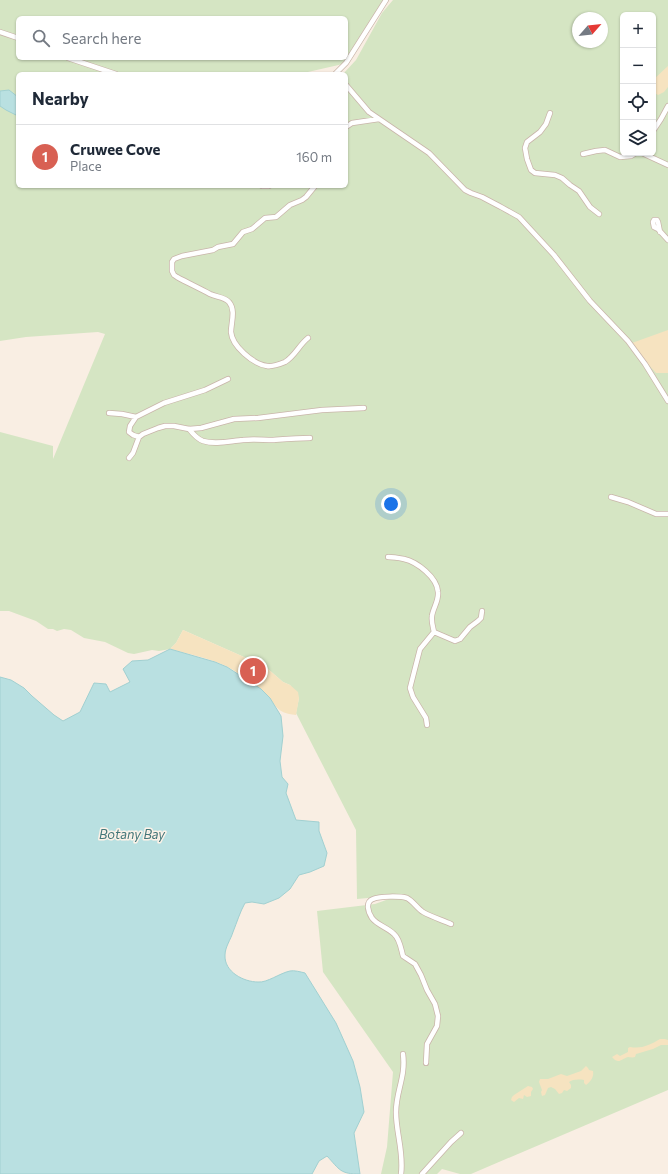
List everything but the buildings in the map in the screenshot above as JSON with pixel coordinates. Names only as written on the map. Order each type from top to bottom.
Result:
[{"type":"lane","points":[[348,60],[386,0]]},
{"type":"lane","points":[[0,32],[16,37]]},
{"type":"lane","points":[[74,60],[110,72]]},
{"type":"lane","points":[[338,72],[348,60]]},
{"type":"lane","points":[[348,87],[369,112],[429,153],[465,190],[519,217],[554,255],[590,301],[628,341],[646,364],[668,401]]},
{"type":"lane","points":[[656,127],[668,106]]},
{"type":"lane","points":[[550,112],[546,124],[540,132],[527,142],[525,148],[526,158],[531,170],[535,173],[555,175],[562,178],[579,191],[590,207],[599,214]]},
{"type":"lane","points":[[348,126],[352,123],[380,119]]},
{"type":"lane","points":[[583,154],[603,150],[620,157],[631,156]]},
{"type":"lane","points":[[648,156],[668,165]]},
{"type":"lane","points":[[308,338],[302,343],[296,353],[285,362],[271,366],[260,364],[244,354],[235,342],[231,332],[233,313],[230,303],[227,300],[211,294],[177,277],[174,275],[171,267],[174,259],[182,256],[213,250],[218,247],[233,244],[244,232],[252,229],[265,218],[276,217],[290,204],[306,197],[313,188]]},
{"type":"lane","points":[[660,232],[668,240]]},
{"type":"lane","points":[[139,437],[130,432],[130,426],[136,417],[164,403],[205,390],[228,379]]},
{"type":"lane","points":[[129,458],[133,454],[139,437],[142,434],[165,426],[189,429],[201,428],[234,419],[258,418],[322,410],[364,408]]},
{"type":"lane","points":[[109,414],[122,414],[136,417]]},
{"type":"lane","points":[[189,429],[201,440],[209,442],[310,438]]},
{"type":"lane","points":[[611,497],[628,502],[656,514],[668,514]]},
{"type":"lane","points":[[388,557],[405,559],[413,563],[432,577],[438,592],[438,599],[432,617],[434,632],[420,649],[410,688],[413,697],[426,718],[427,725]]},
{"type":"lane","points":[[434,632],[455,641],[458,640],[478,621],[482,611]]},
{"type":"lane","points":[[426,1063],[427,1044],[436,1026],[438,1016],[435,1004],[415,964],[403,956],[395,934],[378,924],[371,917],[368,908],[369,903],[373,899],[404,897],[409,899],[425,913],[452,924]]},
{"type":"lane","points":[[401,1174],[402,1159],[397,1132],[396,1113],[397,1100],[404,1071],[404,1054]]},
{"type":"lane","points":[[422,1174],[461,1133]]},
{"type":"green space","points":[[0,0],[385,0],[348,56],[348,16],[16,16],[16,60],[346,60],[343,64],[308,72],[16,72],[16,188],[348,188],[348,72],[345,72],[356,60],[382,13],[393,0],[668,0],[668,1090],[471,1174],[460,1174],[442,1169],[437,1174],[381,1174],[387,1147],[393,1072],[323,972],[317,911],[375,904],[400,895],[357,899],[356,830],[296,713],[299,698],[290,685],[283,682],[268,669],[183,630],[176,643],[170,649],[159,651],[152,650],[134,654],[128,653],[105,642],[84,638],[71,630],[64,629],[57,631],[48,629],[36,621],[9,611],[0,611],[0,432],[53,446],[53,459],[105,334],[98,332],[26,337],[0,341]]},
{"type":"sand","points":[[668,66],[668,87],[664,92],[658,95],[656,94],[656,77]]},
{"type":"sand","points":[[668,330],[668,373],[656,373],[632,343]]},
{"type":"sand","points":[[183,630],[253,661],[268,669],[283,682],[290,685],[298,692],[299,698],[296,715],[289,714],[277,708],[269,698],[226,666],[206,658],[170,649],[176,643]]},
{"type":"sand","points":[[660,1039],[668,1040],[668,1045],[661,1045],[636,1054],[635,1057],[628,1057],[620,1061],[616,1061],[612,1057],[617,1054],[620,1056],[628,1052],[628,1048],[630,1047],[646,1046]]},
{"type":"sand","points":[[586,1066],[589,1070],[593,1071],[593,1075],[592,1079],[586,1085],[584,1080],[578,1079],[570,1081],[571,1088],[567,1091],[564,1090],[559,1094],[551,1087],[548,1088],[545,1095],[542,1096],[542,1090],[539,1082],[540,1079],[548,1079],[561,1074],[567,1076],[581,1071]]},
{"type":"sand","points":[[528,1086],[532,1087],[533,1089],[531,1096],[527,1097],[524,1095],[523,1099],[519,1098],[514,1102],[511,1100],[514,1095]]},
{"type":"water","points":[[9,90],[16,95],[16,115],[0,106],[0,91]]},
{"type":"water","name":"Botany Bay","points":[[170,649],[227,667],[261,689],[270,698],[281,716],[283,736],[280,761],[282,777],[288,784],[286,793],[296,820],[319,822],[319,831],[327,853],[324,866],[299,875],[290,889],[279,898],[264,904],[252,902],[245,903],[226,949],[226,961],[231,971],[236,975],[253,982],[262,982],[290,971],[305,973],[336,1023],[353,1061],[360,1087],[364,1112],[354,1133],[360,1174],[344,1172],[327,1156],[319,1161],[312,1174],[0,1174],[0,677],[11,680],[24,688],[54,715],[63,721],[80,712],[94,683],[106,684],[110,692],[130,682],[123,669],[132,661],[148,660]]},
{"type":"place","name":"Cruwee Cove","points":[[253,671]]}]
